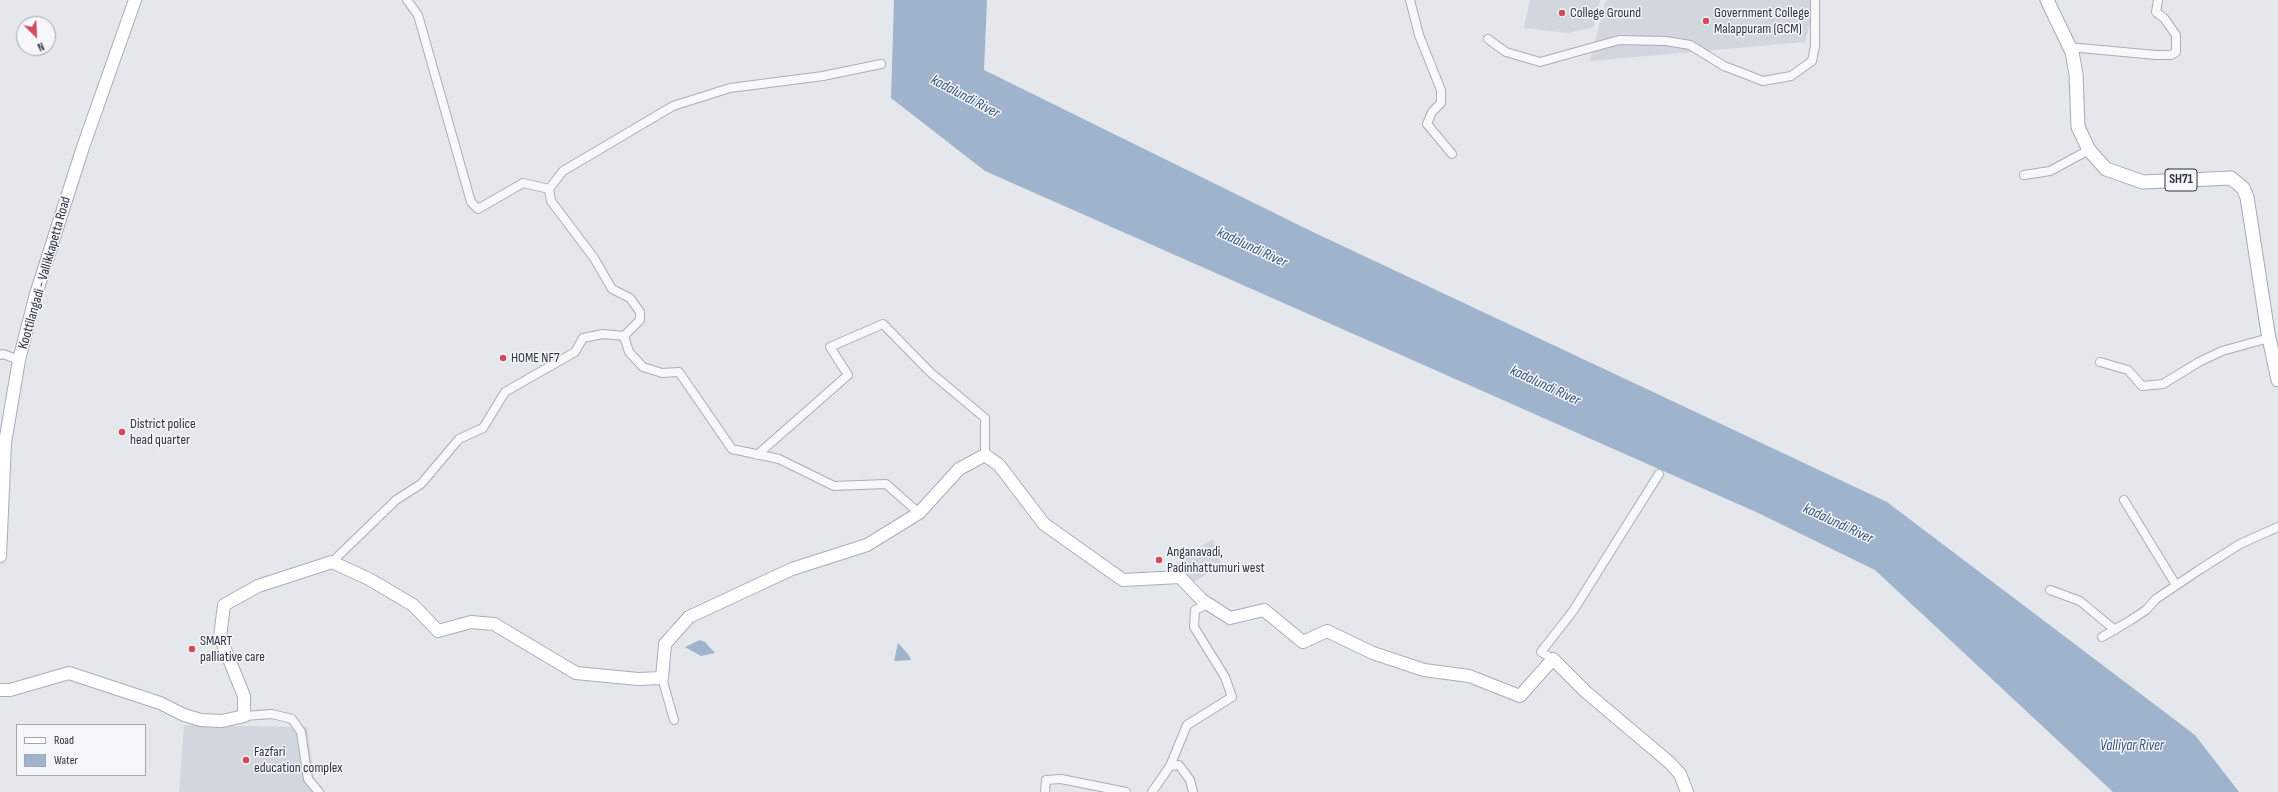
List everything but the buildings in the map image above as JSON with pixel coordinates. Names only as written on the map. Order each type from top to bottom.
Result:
[{"type":"main road","name":"Koottilangadi - Vallikkapetta Road","points":[[0,556],[5,443],[19,360],[36,294],[83,147],[135,0]]},
{"type":"main road","name":"SH71","points":[[2047,0],[2069,47],[2076,74],[2078,126],[2089,150],[2106,169],[2143,182],[2232,178],[2243,188],[2247,197],[2269,338],[2278,380]]},
{"type":"main road","points":[[0,690],[10,690],[69,673],[115,687],[201,720],[222,721],[244,716],[244,696],[220,636],[224,605],[258,586],[332,562],[369,580],[413,605],[438,631],[471,622],[494,624],[576,673],[638,679],[662,678],[665,644],[689,617],[792,569],[867,545],[919,513],[959,469],[985,454],[999,465],[1044,524],[1123,580],[1180,577],[1208,604],[1230,618],[1264,610],[1303,642],[1327,631],[1373,653],[1424,670],[1469,676],[1520,696],[1553,659],[1586,692],[1670,763],[1680,774],[1687,792]]},
{"type":"street","points":[[407,0],[418,15],[471,202],[478,209],[523,183],[550,189]]},
{"type":"street","points":[[1410,0],[1419,35],[1441,90],[1441,103],[1432,112],[1427,124],[1452,154]]},
{"type":"street","points":[[1488,39],[1506,52],[1540,62],[1619,40],[1666,41],[1690,45],[1724,66],[1763,81],[1791,76],[1812,61],[1815,46],[1815,0]]},
{"type":"street","points":[[2069,47],[2171,55],[2176,52],[2176,35],[2164,18],[2156,12],[2158,0]]},
{"type":"street","points":[[624,336],[640,320],[640,312],[630,298],[612,289],[594,258],[551,201],[550,189],[563,171],[673,106],[730,88],[823,76],[881,64]]},
{"type":"street","points":[[2024,175],[2050,171],[2089,150]]},
{"type":"street","points":[[757,455],[848,375],[830,347],[883,324],[930,372],[985,418],[985,454]]},
{"type":"street","points":[[332,562],[396,500],[422,484],[459,439],[484,428],[505,392],[575,352],[583,338],[603,334],[624,336]]},
{"type":"street","points":[[624,336],[629,352],[643,367],[662,373],[679,372],[732,449],[780,460],[834,486],[886,484],[919,513]]},
{"type":"street","points":[[2100,362],[2128,370],[2142,386],[2163,384],[2199,362],[2222,351],[2269,338]]},
{"type":"street","points":[[0,355],[3,354],[19,360]]},
{"type":"street","points":[[1553,659],[1541,652],[1573,611],[1659,474]]},
{"type":"street","points":[[2124,500],[2176,585]]},
{"type":"street","points":[[2102,637],[2146,610],[2156,599],[2240,544],[2278,527]]},
{"type":"street","points":[[2050,590],[2080,601],[2114,630]]},
{"type":"street","points":[[1152,792],[1170,766],[1188,725],[1232,697],[1225,677],[1194,627],[1195,610],[1208,604]]},
{"type":"street","points":[[662,678],[674,720]]},
{"type":"street","points":[[244,716],[272,714],[292,719],[301,732],[308,779],[319,792]]},
{"type":"street","points":[[1170,766],[1179,765],[1190,780],[1193,792]]},
{"type":"street","points":[[1045,792],[1046,780],[1061,779],[1126,792]]},
{"type":"shaded area","name":"College Ground","points":[[1530,0],[1600,0],[1593,27],[1568,33],[1524,28]]},
{"type":"shaded area","name":"Government College Malappuram (GCM)","points":[[1606,0],[1817,0],[1805,42],[1590,61]]},
{"type":"shaded area","points":[[1213,539],[1222,564],[1191,584],[1172,566]]},
{"type":"shaded area","name":"Fazfari education complex","points":[[184,725],[307,727],[316,792],[179,792]]},
{"type":"water","name":"Valliyar River","points":[[894,0],[987,0],[984,70],[1315,233],[1887,502],[2195,735],[2239,792],[2113,792],[1875,570],[1756,512],[985,171],[891,98]]},
{"type":"water","points":[[700,640],[705,642],[715,653],[701,656],[685,647]]},
{"type":"water","points":[[898,643],[908,654],[911,660],[894,661]]},
{"type":"place","name":"College Ground","points":[[1562,13]]},
{"type":"place","name":"Government College Malappuram (GCM)","points":[[1706,21]]},
{"type":"place","name":"HOME NF7","points":[[503,358]]},
{"type":"place","name":"District police head quarter","points":[[122,432]]},
{"type":"place","name":"Anganavadi, Padinhattumuri west","points":[[1159,560]]},
{"type":"place","name":"SMART palliative care","points":[[192,649]]},
{"type":"place","name":"Fazfari education complex","points":[[246,760]]},
{"type":"water label","name":"kadalundi River","points":[[965,97]]},
{"type":"water label","name":"kadalundi River","points":[[1252,248]]},
{"type":"water label","name":"kadalundi River","points":[[1545,386]]},
{"type":"water label","name":"kadalundi River","points":[[1838,524]]}]
